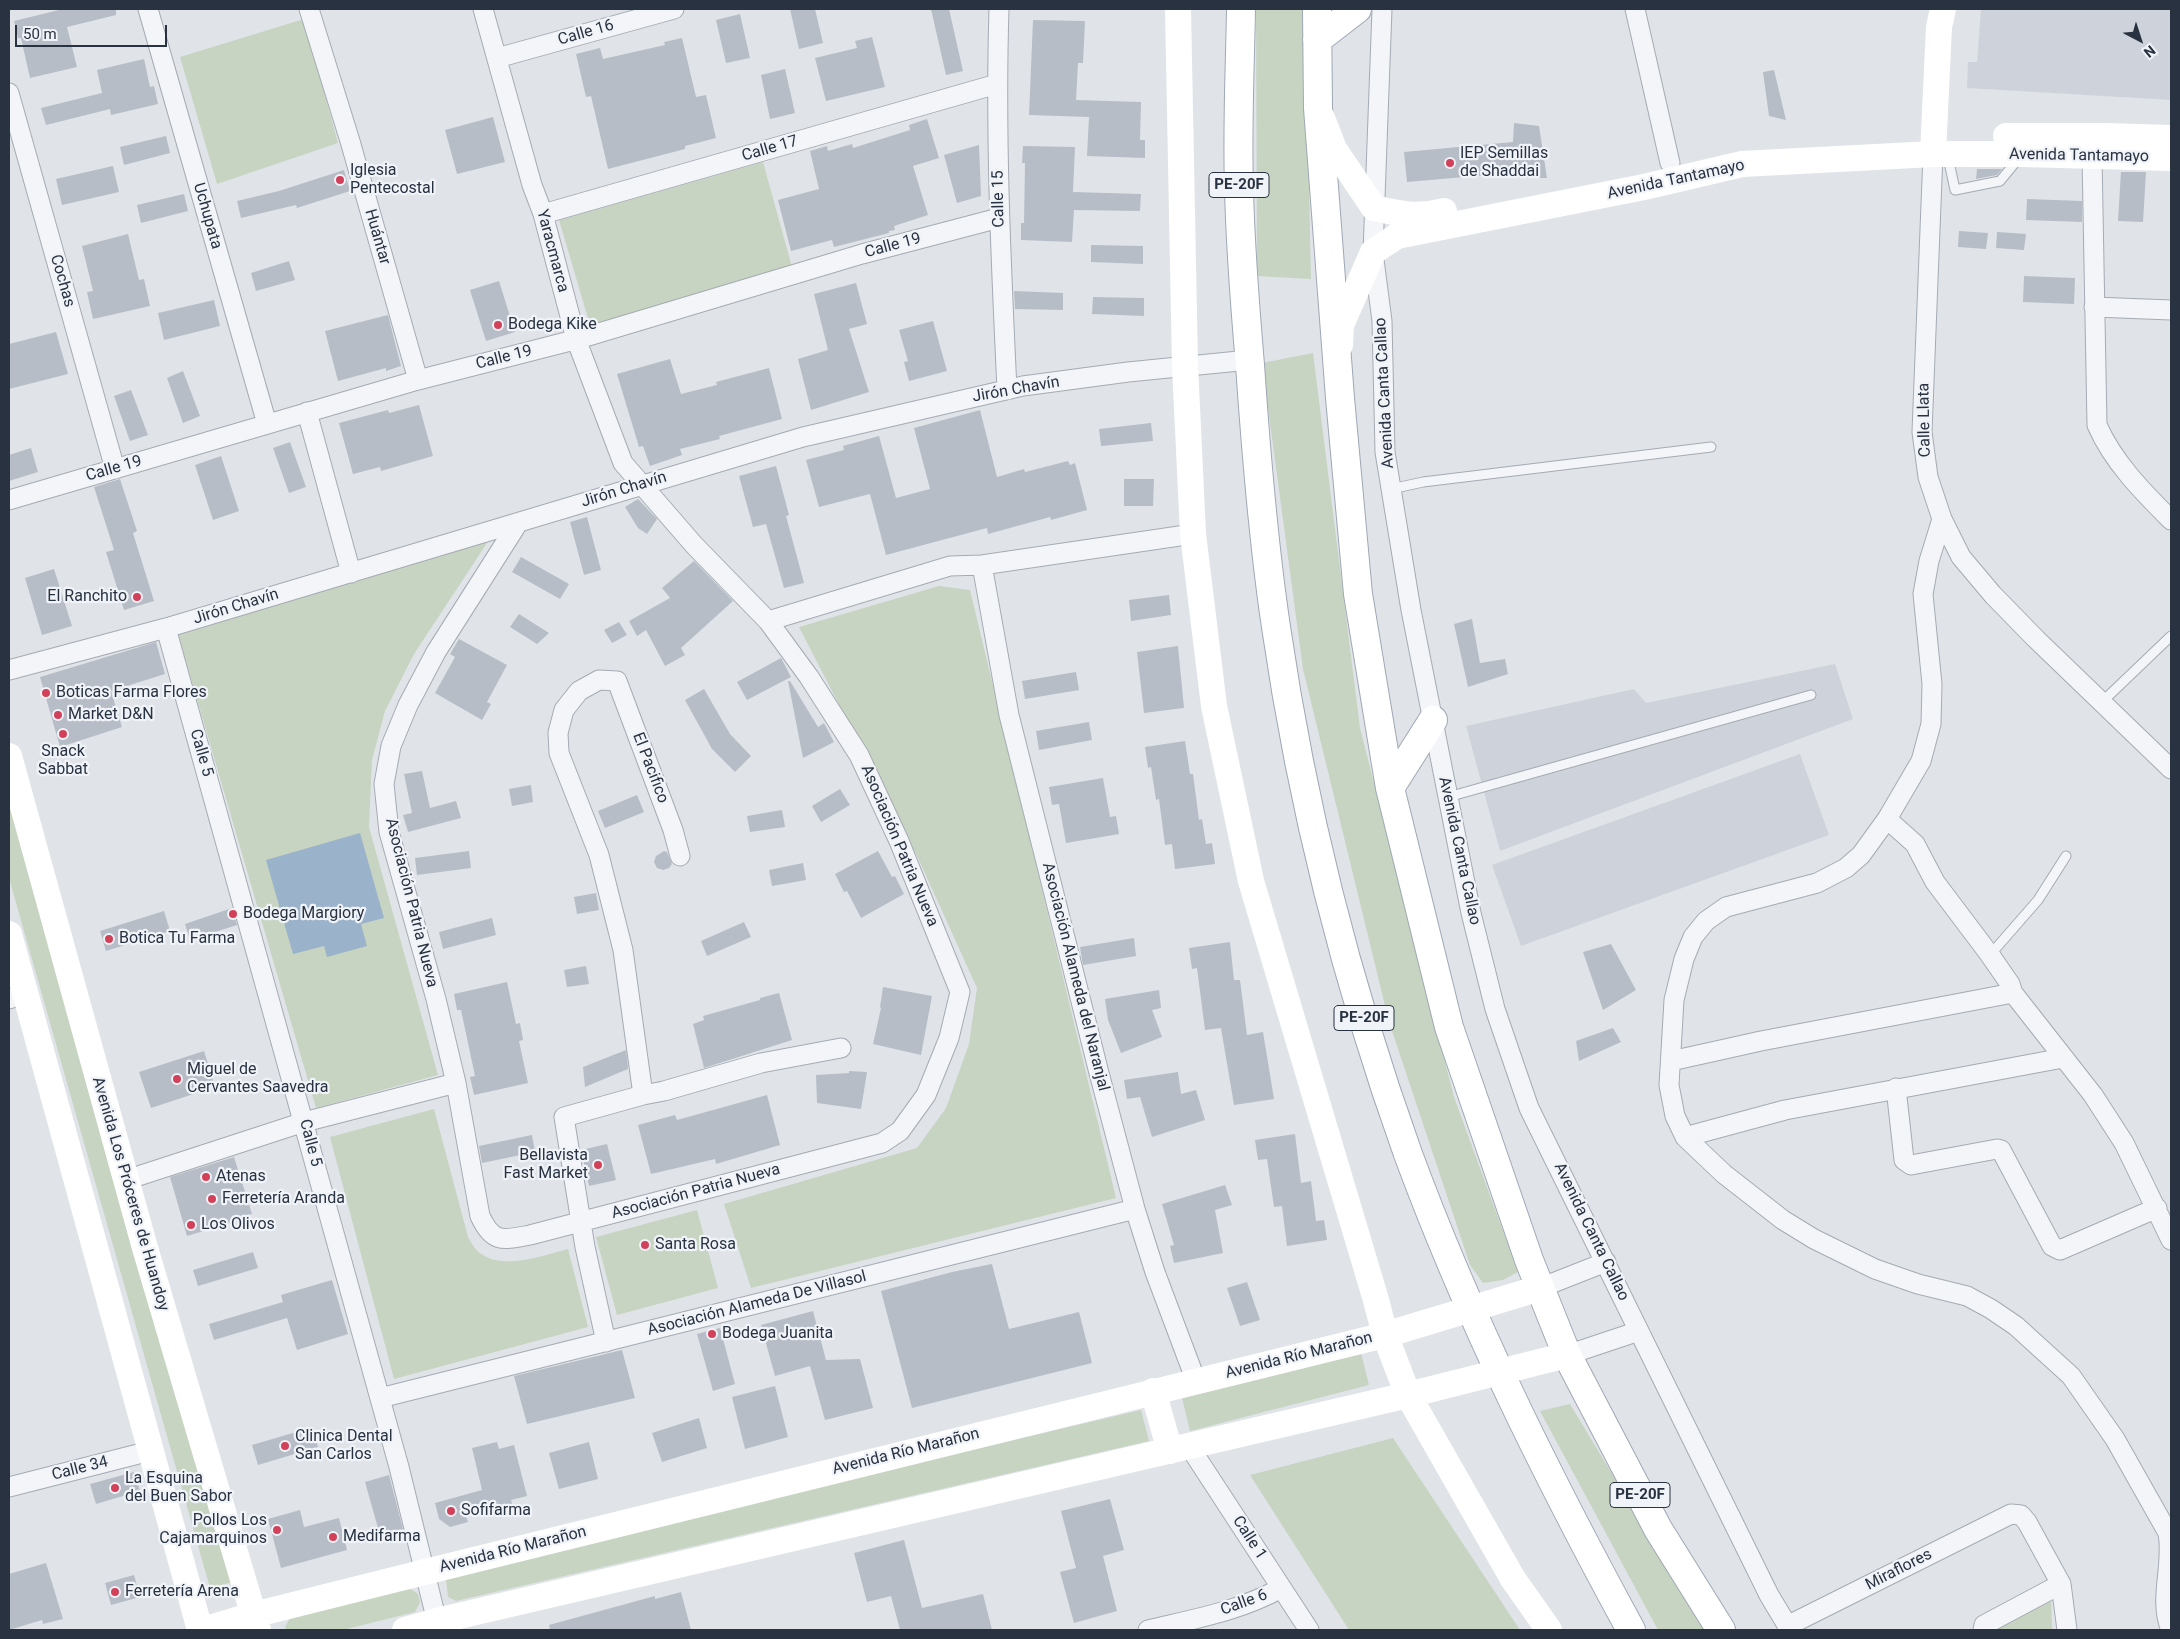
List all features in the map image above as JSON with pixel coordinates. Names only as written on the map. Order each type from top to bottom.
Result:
[{"type":"main road","points":[[1178,9],[1185,366],[1193,534],[1214,706],[1251,881],[1385,1335],[1408,1395],[1512,1579],[1549,1630]]},
{"type":"main road","name":"PE-20F","points":[[1241,9],[1238,183],[1244,299],[1259,495],[1276,629],[1300,762],[1329,894],[1365,1024],[1408,1152],[1456,1278],[1498,1371],[1559,1495],[1631,1630]]},
{"type":"main road","name":"PE-20F","points":[[1317,9],[1318,108],[1340,398],[1358,594],[1390,788],[1449,1028],[1540,1288],[1567,1355],[1658,1529],[1721,1630]]},
{"type":"main road","points":[[1317,40],[1357,9]]},
{"type":"main road","name":"Calle Llata","points":[[1938,148],[1938,27],[1943,9]]},
{"type":"main road","points":[[1318,108],[1334,149],[1359,189],[1374,208]]},
{"type":"main road","name":"Avenida Tantamayo","points":[[1373,252],[1397,236],[1644,187],[1742,164],[2105,136],[2171,138]]},
{"type":"main road","name":"Avenida Tantamayo","points":[[1374,208],[1425,216],[1739,148],[1938,148],[2022,154],[2171,158]]},
{"type":"main road","points":[[1340,398],[1341,325],[1373,252]]},
{"type":"main road","points":[[1390,788],[1433,720]]},
{"type":"main road","name":"Avenida Los Próceres de Huandoy","points":[[9,756],[126,1180],[255,1623]]},
{"type":"main road","points":[[9,934],[17,997],[201,1630]]},
{"type":"main road","name":"Avenida Río Marañon","points":[[201,1630],[255,1623],[425,1572],[1385,1335],[1540,1288]]},
{"type":"main road","points":[[405,1630],[438,1626],[1408,1395],[1567,1355]]},
{"type":"main road","points":[[1153,1391],[1180,1448]]},
{"type":"street","name":"Uchupata","points":[[148,9],[266,424]]},
{"type":"street","name":"Huántar","points":[[308,9],[350,140],[418,380]]},
{"type":"street","name":"Yaracmarca","points":[[483,9],[532,185],[543,214],[576,339],[623,463],[640,485]]},
{"type":"street","name":"Calle 16","points":[[498,58],[674,9]]},
{"type":"street","name":"Calle 15","points":[[999,9],[997,84],[999,218],[1007,390]]},
{"type":"street","name":"Avenida Canta Callao","points":[[1382,9],[1373,252],[1382,321],[1385,452],[1411,610],[1471,913],[1498,1018],[1529,1108],[1769,1595],[1788,1628]]},
{"type":"street","points":[[1635,9],[1670,163]]},
{"type":"street","name":"Calle 17","points":[[543,214],[997,84]]},
{"type":"street","name":"Cochas","points":[[9,93],[115,469]]},
{"type":"street","name":"Calle Llata","points":[[1938,148],[1922,432],[1928,477],[1942,519],[1961,557],[1993,595],[2171,769]]},
{"type":"street","points":[[2092,157],[2097,425],[2106,446],[2171,520]]},
{"type":"street","name":"Calle 19","points":[[9,500],[418,380],[576,339],[862,254],[999,218]]},
{"type":"street","points":[[2094,307],[2171,310]]},
{"type":"street","name":"Jirón Chavín","points":[[9,670],[166,628],[803,437],[1007,390],[1185,366],[1249,360]]},
{"type":"street","points":[[306,412],[351,573]]},
{"type":"street","name":"Asociación Patria Nueva","points":[[518,523],[436,652],[408,705],[391,746],[384,784],[389,832],[436,999],[456,1083],[480,1216],[486,1230],[504,1240],[581,1222],[882,1143],[900,1131],[926,1095],[949,1038],[960,992],[899,841],[859,755],[809,677],[768,621],[640,485]]},
{"type":"street","points":[[1942,519],[1922,594],[1932,684],[1931,724],[1921,761],[1887,819],[1861,855],[1846,868],[1817,883],[1726,907],[1706,921],[1693,937],[1684,959],[1674,1000],[1669,1085],[1675,1116],[1685,1137],[1724,1174],[1783,1220],[1814,1239],[1875,1269],[1918,1284],[1966,1296],[1991,1309],[2016,1326],[2071,1376],[2114,1440],[2168,1533],[2170,1544],[2165,1599],[2171,1630]]},
{"type":"street","points":[[768,621],[950,566],[982,565],[1193,534]]},
{"type":"street","name":"Asociación Alameda del Naranjal","points":[[982,565],[1009,715],[1135,1209],[1155,1272],[1196,1381]]},
{"type":"street","name":"Calle 5","points":[[166,628],[380,1398],[438,1626]]},
{"type":"street","name":"El Pacifico","points":[[643,1095],[623,950],[599,855],[559,753],[558,733],[564,710],[579,691],[599,680],[617,681],[674,830],[680,856]]},
{"type":"street","points":[[1887,819],[1915,844],[1935,882],[1990,955],[2010,984],[2013,992],[2093,1095],[2119,1135],[2157,1208],[2171,1240]]},
{"type":"street","points":[[1671,1061],[1761,1041],[2013,992]]},
{"type":"street","points":[[606,1342],[581,1222],[564,1117],[761,1063],[841,1048]]},
{"type":"street","points":[[1685,1137],[1785,1110],[2063,1058]]},
{"type":"street","points":[[126,1180],[304,1122],[456,1083]]},
{"type":"street","points":[[1896,1088],[1904,1160],[1907,1164],[1911,1165],[2001,1150],[2052,1246],[2060,1250],[2157,1208]]},
{"type":"street","name":"Asociación Alameda De Villasol","points":[[380,1398],[1135,1209]]},
{"type":"street","name":"Avenida Río Marañon","points":[[1540,1288],[1606,1262]]},
{"type":"street","points":[[1567,1355],[1639,1331]]},
{"type":"street","name":"Calle 1","points":[[1180,1448],[1309,1630]]},
{"type":"street","name":"Calle 34","points":[[9,1488],[150,1451]]},
{"type":"street","name":"Miraflores","points":[[1788,1628],[2011,1514],[2021,1515],[2027,1522],[2061,1584]]},
{"type":"street","points":[[1984,1630],[1984,1625],[2061,1584],[2068,1630]]},
{"type":"street","name":"Calle 6","points":[[1148,1630],[1234,1609],[1262,1599],[1281,1588]]},
{"type":"lane","points":[[1938,148],[1955,190],[2000,181],[2022,154]]},
{"type":"lane","points":[[1391,489],[1423,482],[1711,447]]},
{"type":"lane","points":[[2102,702],[2171,636]]},
{"type":"lane","points":[[1448,797],[1811,695]]},
{"type":"lane","points":[[1990,955],[2038,900],[2066,856]]},
{"type":"shaded area","points":[[1981,9],[2171,9],[2171,100],[1967,88],[1968,62],[1977,62]]},
{"type":"shaded area","points":[[1835,664],[1853,719],[1500,851],[1466,726],[1634,689],[1646,703]]},
{"type":"shaded area","points":[[1800,754],[1829,835],[1521,946],[1492,865]]},
{"type":"green space","points":[[1256,9],[1305,9],[1311,279],[1257,276]]},
{"type":"green space","points":[[304,19],[338,143],[217,184],[180,57]]},
{"type":"green space","points":[[763,162],[792,267],[590,325],[559,220]]},
{"type":"green space","points":[[1313,353],[1360,728],[1454,1097],[1518,1272],[1503,1280],[1483,1283],[1470,1265],[1389,1022],[1303,669],[1262,363]]},
{"type":"green space","points":[[489,540],[414,654],[385,711],[372,760],[369,827],[438,1075],[316,1108],[176,627]]},
{"type":"green space","points":[[939,586],[970,590],[1116,1198],[751,1288],[724,1204],[917,1148],[946,1108],[969,1044],[977,988],[918,858],[799,627]]},
{"type":"green space","points":[[9,793],[233,1582],[210,1588],[9,878]]},
{"type":"green space","points":[[434,1109],[468,1237],[473,1246],[478,1252],[500,1261],[535,1258],[568,1249],[588,1327],[394,1379],[330,1137]]},
{"type":"green space","points":[[697,1210],[718,1288],[617,1315],[596,1237]]},
{"type":"green space","points":[[1361,1353],[1369,1385],[1190,1431],[1182,1398]]},
{"type":"green space","points":[[1570,1404],[1706,1630],[1658,1630],[1540,1411]]},
{"type":"green space","points":[[1141,1410],[1149,1441],[456,1601],[448,1597],[446,1580],[454,1572]]},
{"type":"green space","points":[[1393,1438],[1520,1630],[1349,1630],[1250,1475]]},
{"type":"green space","points":[[409,1588],[418,1594],[420,1602],[415,1612],[343,1630],[286,1630],[285,1627],[290,1618]]},
{"type":"green space","points":[[2051,1598],[2052,1630],[1987,1630]]},
{"type":"water","points":[[360,833],[384,918],[361,924],[367,946],[327,957],[324,946],[293,954],[266,860]]},
{"type":"building","points":[[63,9],[116,9],[116,15],[67,27],[77,67],[30,78],[21,38],[18,38],[14,21]]},
{"type":"building","points":[[790,9],[815,9],[823,43],[799,49]]},
{"type":"building","points":[[931,9],[949,9],[963,71],[946,75]]},
{"type":"building","points":[[740,14],[750,58],[726,63],[716,20]]},
{"type":"building","points":[[1033,20],[1085,21],[1083,63],[1078,63],[1076,100],[1141,102],[1140,140],[1145,140],[1145,158],[1087,156],[1089,117],[1029,115]]},
{"type":"building","points":[[872,37],[885,87],[826,101],[815,58],[857,48],[855,41]]},
{"type":"building","points":[[682,38],[696,97],[706,95],[716,138],[685,146],[685,149],[608,169],[591,96],[586,97],[576,54],[600,48],[603,59],[665,45],[664,42]]},
{"type":"building","points":[[144,59],[150,87],[154,86],[158,104],[111,115],[110,109],[46,125],[41,108],[102,93],[97,70]]},
{"type":"building","points":[[785,69],[795,113],[770,119],[761,75]]},
{"type":"building","points":[[1774,70],[1786,120],[1769,116],[1763,72]]},
{"type":"building","points":[[493,117],[505,162],[457,174],[445,130]]},
{"type":"building","points":[[927,119],[939,158],[913,166],[928,215],[894,226],[895,230],[889,231],[889,233],[834,247],[832,240],[791,251],[778,200],[819,189],[810,151],[827,146],[828,151],[852,144],[853,148],[910,130],[909,125]]},
{"type":"building","points":[[1514,123],[1539,126],[1547,178],[1511,178],[1511,173],[1407,182],[1404,152],[1513,142]]},
{"type":"building","points":[[166,136],[170,153],[124,165],[120,147]]},
{"type":"building","points":[[979,145],[981,196],[957,203],[944,155]]},
{"type":"building","points":[[1023,146],[1075,147],[1073,192],[1141,194],[1140,211],[1074,210],[1072,242],[1021,240],[1021,223],[1024,223],[1025,163],[1022,163]]},
{"type":"building","points":[[113,166],[119,192],[62,205],[56,179]]},
{"type":"building","points":[[1977,169],[2002,169],[1997,175],[1976,179]]},
{"type":"building","points":[[344,170],[350,191],[297,208],[296,205],[241,218],[237,201],[279,191]]},
{"type":"building","points":[[2121,172],[2146,172],[2143,222],[2118,221]]},
{"type":"building","points":[[184,194],[188,211],[141,223],[137,205]]},
{"type":"building","points":[[2027,199],[2082,201],[2082,222],[2026,220]]},
{"type":"building","points":[[1959,231],[1988,233],[1986,249],[1958,247]]},
{"type":"building","points":[[1997,232],[2026,234],[2024,250],[1996,248]]},
{"type":"building","points":[[128,234],[139,280],[144,279],[150,306],[93,319],[87,292],[93,291],[82,246]]},
{"type":"building","points":[[1091,245],[1143,246],[1143,264],[1091,262]]},
{"type":"building","points":[[289,261],[295,280],[256,291],[251,273]]},
{"type":"building","points":[[2024,276],[2075,278],[2074,304],[2023,302]]},
{"type":"building","points":[[499,281],[515,332],[486,341],[470,290]]},
{"type":"building","points":[[856,283],[867,324],[849,329],[869,392],[811,410],[798,359],[828,350],[814,294]]},
{"type":"building","points":[[1014,291],[1063,293],[1063,310],[1015,309]]},
{"type":"building","points":[[1093,297],[1144,298],[1144,316],[1092,314]]},
{"type":"building","points":[[214,300],[220,326],[164,340],[158,313]]},
{"type":"building","points":[[388,315],[401,366],[386,371],[386,368],[338,381],[325,331]]},
{"type":"building","points":[[933,321],[947,371],[909,381],[904,362],[908,361],[899,330]]},
{"type":"building","points":[[56,332],[68,374],[9,389],[9,344]]},
{"type":"building","points":[[670,359],[681,394],[717,385],[716,382],[769,368],[782,419],[719,436],[720,439],[680,449],[682,455],[650,466],[643,446],[639,447],[617,374]]},
{"type":"building","points":[[183,371],[200,416],[183,423],[167,378]]},
{"type":"building","points":[[131,390],[148,435],[130,441],[114,396]]},
{"type":"building","points":[[419,405],[433,456],[381,471],[380,467],[353,474],[339,423],[388,410],[389,413]]},
{"type":"building","points":[[980,410],[997,477],[1024,469],[1025,472],[1068,461],[1070,465],[1075,463],[1087,510],[1051,520],[1050,517],[988,534],[987,528],[886,555],[870,494],[819,507],[806,460],[844,450],[843,446],[879,436],[896,498],[930,489],[914,428]]},
{"type":"building","points":[[1151,423],[1153,441],[1101,446],[1099,429]]},
{"type":"building","points":[[290,442],[306,487],[289,493],[273,448]]},
{"type":"building","points":[[31,448],[38,472],[9,481],[9,455]]},
{"type":"building","points":[[221,456],[239,511],[213,520],[195,465]]},
{"type":"building","points":[[776,466],[789,515],[786,516],[804,583],[784,588],[766,524],[753,527],[739,476]]},
{"type":"building","points":[[120,479],[137,531],[133,533],[154,601],[124,610],[106,552],[114,550],[94,487]]},
{"type":"building","points":[[1124,479],[1154,479],[1153,506],[1124,506]]},
{"type":"building","points":[[638,499],[657,519],[647,534],[638,528],[625,507]]},
{"type":"building","points":[[587,517],[601,570],[584,575],[570,522]]},
{"type":"building","points":[[521,557],[569,584],[560,599],[512,572]]},
{"type":"building","points":[[694,561],[733,601],[681,648],[685,655],[665,666],[646,630],[637,636],[629,621],[670,598],[662,588]]},
{"type":"building","points":[[54,569],[72,626],[42,635],[25,578]]},
{"type":"building","points":[[1169,595],[1171,615],[1131,621],[1129,600]]},
{"type":"building","points":[[519,614],[549,633],[537,644],[510,627]]},
{"type":"building","points":[[1472,619],[1480,663],[1505,659],[1508,674],[1468,687],[1454,624]]},
{"type":"building","points":[[619,622],[627,635],[612,643],[604,630]]},
{"type":"building","points":[[459,639],[507,665],[487,702],[491,704],[482,720],[435,693],[455,657],[450,654]]},
{"type":"building","points":[[156,642],[165,674],[111,691],[122,727],[60,747],[40,677]]},
{"type":"building","points":[[1178,646],[1184,708],[1144,713],[1137,652]]},
{"type":"building","points":[[781,658],[791,677],[747,700],[737,682]]},
{"type":"building","points":[[1076,672],[1079,690],[1025,699],[1022,681]]},
{"type":"building","points":[[788,681],[790,681],[818,727],[824,723],[834,742],[803,758]]},
{"type":"building","points":[[704,689],[730,734],[751,756],[735,772],[712,749],[685,700]]},
{"type":"building","points":[[1089,722],[1092,740],[1039,750],[1036,731]]},
{"type":"building","points":[[1185,741],[1190,774],[1193,774],[1199,820],[1202,819],[1206,844],[1212,843],[1215,864],[1175,869],[1172,844],[1165,845],[1159,799],[1156,800],[1151,767],[1148,768],[1145,747]]},
{"type":"building","points":[[422,771],[430,808],[456,801],[461,818],[408,832],[403,815],[412,813],[404,774]]},
{"type":"building","points":[[1103,778],[1110,817],[1116,816],[1119,834],[1066,843],[1059,804],[1052,805],[1049,787]]},
{"type":"building","points":[[531,785],[533,802],[512,806],[509,789]]},
{"type":"building","points":[[840,789],[850,805],[821,822],[812,806]]},
{"type":"building","points":[[637,795],[644,812],[605,828],[598,811]]},
{"type":"building","points":[[782,810],[785,827],[750,832],[747,816]]},
{"type":"building","points":[[469,851],[471,868],[417,875],[415,858]]},
{"type":"building","points":[[664,851],[667,852],[672,864],[669,868],[663,870],[657,868],[654,862],[656,856]]},
{"type":"building","points":[[878,851],[892,877],[895,876],[904,894],[861,918],[847,891],[844,892],[835,874]]},
{"type":"building","points":[[803,863],[806,880],[772,886],[769,870]]},
{"type":"building","points":[[596,893],[599,910],[577,914],[574,897]]},
{"type":"building","points":[[232,908],[237,925],[190,940],[185,924]]},
{"type":"building","points":[[164,911],[170,931],[106,951],[100,931]]},
{"type":"building","points":[[492,918],[496,935],[443,949],[439,932]]},
{"type":"building","points":[[744,922],[751,937],[707,956],[701,941]]},
{"type":"building","points":[[1134,938],[1136,956],[1083,965],[1080,947]]},
{"type":"building","points":[[1230,942],[1234,980],[1240,980],[1247,1035],[1263,1032],[1274,1099],[1234,1105],[1221,1028],[1205,1030],[1197,968],[1192,969],[1189,948]]},
{"type":"building","points":[[1611,944],[1636,990],[1603,1010],[1583,952]]},
{"type":"building","points":[[586,966],[589,984],[567,987],[564,970]]},
{"type":"building","points":[[507,982],[516,1024],[520,1023],[523,1040],[519,1041],[528,1083],[474,1095],[470,1077],[475,1076],[461,1010],[457,1010],[454,994]]},
{"type":"building","points":[[883,987],[932,996],[921,1055],[873,1044],[881,1008]]},
{"type":"building","points":[[1159,990],[1161,1008],[1152,1010],[1162,1037],[1121,1053],[1108,1020],[1105,999]]},
{"type":"building","points":[[779,993],[792,1040],[704,1068],[693,1024],[704,1020],[703,1016]]},
{"type":"building","points":[[1613,1028],[1621,1042],[1579,1061],[1576,1041]]},
{"type":"building","points":[[626,1050],[628,1069],[585,1087],[583,1067]]},
{"type":"building","name":"Miguel de Cervantes Saavedra","points":[[204,1051],[215,1087],[151,1108],[139,1072]]},
{"type":"building","points":[[849,1071],[867,1072],[861,1109],[817,1103],[816,1075],[849,1073]]},
{"type":"building","points":[[1178,1072],[1181,1094],[1196,1090],[1205,1120],[1152,1137],[1140,1097],[1127,1099],[1124,1080]]},
{"type":"building","points":[[767,1095],[780,1145],[716,1164],[715,1159],[651,1174],[638,1125],[675,1115],[677,1120]]},
{"type":"building","points":[[1295,1134],[1301,1183],[1311,1181],[1316,1221],[1324,1220],[1327,1240],[1287,1246],[1282,1206],[1274,1207],[1267,1159],[1258,1160],[1255,1140]]},
{"type":"building","points":[[532,1135],[535,1152],[482,1163],[479,1146]]},
{"type":"building","name":"Bellavista Fast Market","points":[[607,1144],[616,1180],[589,1186],[581,1150]]},
{"type":"building","points":[[234,1157],[252,1214],[246,1215],[247,1218],[187,1236],[170,1177]]},
{"type":"building","points":[[1225,1185],[1232,1205],[1215,1210],[1223,1253],[1174,1263],[1170,1246],[1174,1245],[1162,1204]]},
{"type":"building","points":[[253,1252],[258,1268],[198,1286],[193,1270]]},
{"type":"building","points":[[992,1264],[1009,1329],[1079,1312],[1092,1363],[912,1408],[881,1291],[952,1272]]},
{"type":"building","points":[[332,1280],[348,1334],[297,1350],[287,1318],[214,1340],[209,1324],[283,1302],[281,1295]]},
{"type":"building","points":[[1247,1282],[1260,1320],[1240,1326],[1227,1288]]},
{"type":"building","points":[[813,1311],[826,1360],[860,1359],[873,1408],[825,1420],[810,1366],[775,1376],[761,1325]]},
{"type":"building","points":[[720,1328],[735,1384],[713,1391],[697,1334]]},
{"type":"building","points":[[622,1350],[635,1398],[527,1424],[514,1376]]},
{"type":"building","points":[[775,1386],[788,1437],[745,1449],[732,1397]]},
{"type":"building","points":[[699,1418],[707,1448],[662,1462],[652,1433]]},
{"type":"building","name":"Clinica Dental San Carlos","points":[[313,1427],[318,1447],[258,1465],[252,1445]]},
{"type":"building","points":[[497,1442],[499,1449],[514,1445],[527,1496],[511,1500],[512,1504],[466,1516],[468,1522],[450,1527],[439,1519],[435,1503],[482,1490],[472,1448]]},
{"type":"building","points":[[589,1442],[598,1479],[559,1489],[549,1453]]},
{"type":"building","name":"La Esquina del Buen Sabor","points":[[134,1472],[140,1491],[96,1504],[90,1484]]},
{"type":"building","points":[[389,1475],[403,1529],[380,1535],[365,1482]]},
{"type":"building","points":[[1110,1499],[1124,1550],[1103,1556],[1117,1611],[1074,1623],[1060,1572],[1076,1568],[1061,1511]]},
{"type":"building","points":[[300,1510],[304,1527],[339,1518],[347,1550],[281,1568],[268,1519]]},
{"type":"building","points":[[904,1540],[922,1608],[983,1594],[992,1630],[900,1630],[891,1596],[867,1602],[854,1553]]},
{"type":"building","points":[[46,1563],[63,1619],[43,1624],[42,1620],[9,1630],[9,1574]]},
{"type":"building","points":[[134,1575],[140,1597],[111,1605],[105,1583]]},
{"type":"building","points":[[681,1592],[691,1630],[550,1630],[549,1625],[655,1596],[655,1599]]},
{"type":"place","name":"IEP Semillas de Shaddai","points":[[1450,163]]},
{"type":"place","name":"Iglesia Pentecostal","points":[[340,180]]},
{"type":"place","name":"Bodega Kike","points":[[498,325]]},
{"type":"place","name":"El Ranchito","points":[[137,597]]},
{"type":"place","name":"Boticas Farma Flores","points":[[46,693]]},
{"type":"place","name":"Market D&N","points":[[58,715]]},
{"type":"place","name":"Snack Sabbat","points":[[63,734]]},
{"type":"place","name":"Bodega Margiory","points":[[233,914]]},
{"type":"place","name":"Botica Tu Farma","points":[[109,939]]},
{"type":"place","name":"Miguel de Cervantes Saavedra","points":[[177,1079]]},
{"type":"place","name":"Bellavista Fast Market","points":[[598,1165]]},
{"type":"place","name":"Atenas","points":[[206,1177]]},
{"type":"place","name":"Ferretería Aranda","points":[[212,1199]]},
{"type":"place","name":"Los Olivos","points":[[191,1225]]},
{"type":"place","name":"Santa Rosa","points":[[645,1245]]},
{"type":"place","name":"Bodega Juanita","points":[[712,1334]]},
{"type":"place","name":"Clinica Dental San Carlos","points":[[285,1446]]},
{"type":"place","name":"La Esquina del Buen Sabor","points":[[115,1488]]},
{"type":"place","name":"Sofifarma","points":[[451,1511]]},
{"type":"place","name":"Pollos Los Cajamarquinos","points":[[277,1530]]},
{"type":"place","name":"Medifarma","points":[[333,1537]]},
{"type":"place","name":"Ferretería Arena","points":[[115,1592]]}]
